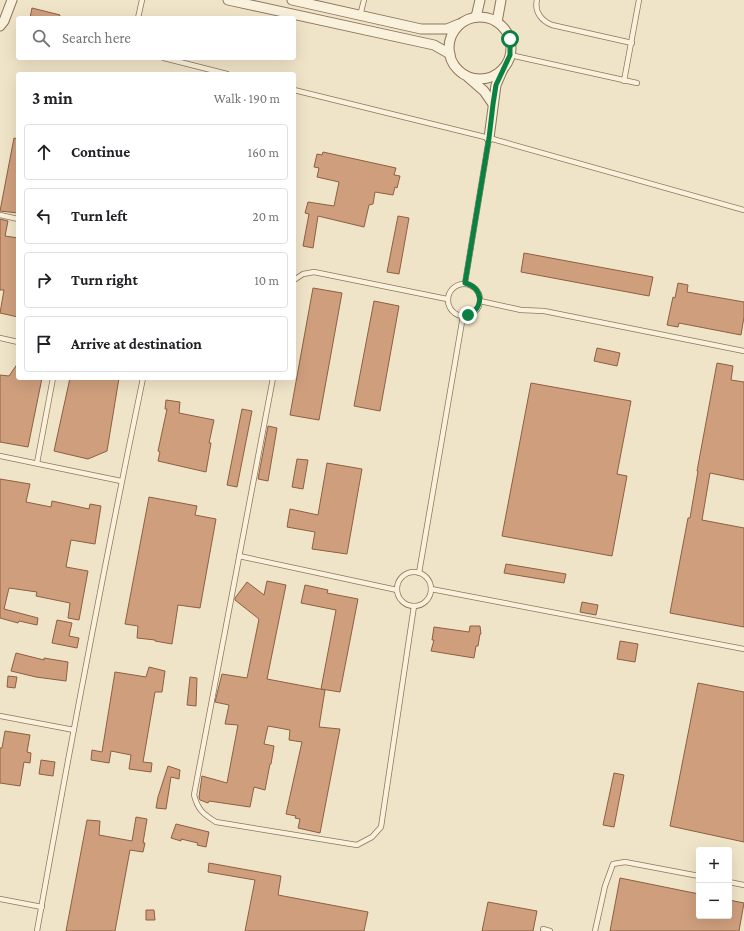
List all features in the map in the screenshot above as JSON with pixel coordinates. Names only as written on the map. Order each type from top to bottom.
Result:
[{"type":"street","points":[[0,26],[4,21],[12,0]]},
{"type":"street","points":[[228,0],[434,45],[450,54]]},
{"type":"street","points":[[292,0],[421,29],[447,29],[476,17],[487,18],[497,22],[505,29],[510,39],[510,55],[496,85],[489,138]]},
{"type":"street","points":[[476,17],[480,0]]},
{"type":"street","points":[[497,22],[501,0]]},
{"type":"street","points":[[464,22],[457,28],[451,37],[449,48],[450,54],[454,64],[484,91],[493,104]]},
{"type":"street","points":[[466,75],[476,78],[487,77],[497,73],[505,65]]},
{"type":"lane","points":[[138,16],[142,0]]},
{"type":"lane","points":[[360,16],[364,0]]},
{"type":"lane","points":[[536,0],[537,12],[546,23],[632,43]]},
{"type":"lane","points":[[624,81],[639,0]]},
{"type":"lane","points":[[510,55],[637,83]]},
{"type":"lane","points":[[172,60],[219,72]]},
{"type":"lane","points":[[296,90],[489,138],[744,210]]},
{"type":"lane","points":[[465,283],[489,138]]},
{"type":"lane","points":[[0,215],[16,219]]},
{"type":"lane","points":[[296,279],[303,274],[314,272],[447,299]]},
{"type":"lane","points":[[465,283],[469,284],[477,291],[480,300],[476,310],[463,316],[453,312],[447,299],[448,294],[455,286],[465,283]]},
{"type":"lane","points":[[480,300],[521,310],[544,311],[744,351]]},
{"type":"lane","points":[[419,573],[463,316]]},
{"type":"lane","points":[[0,338],[16,342]]},
{"type":"lane","points":[[37,463],[53,380]]},
{"type":"lane","points":[[37,931],[121,481],[143,380]]},
{"type":"lane","points":[[273,380],[194,796],[197,807],[216,822],[356,845],[372,837],[382,826],[414,606]]},
{"type":"lane","points":[[0,456],[121,481]]},
{"type":"lane","points":[[239,556],[397,590]]},
{"type":"lane","points":[[408,573],[419,573],[428,579],[431,589],[428,599],[419,606],[408,606],[400,600],[397,590],[400,580],[408,573]]},
{"type":"lane","points":[[431,589],[744,649]]},
{"type":"lane","points":[[0,716],[74,730]]},
{"type":"lane","points":[[595,931],[605,886],[613,864],[625,862],[696,875]]},
{"type":"lane","points":[[732,883],[744,885]]},
{"type":"lane","points":[[0,899],[42,907]]},
{"type":"lane","points":[[543,929],[550,931]]},
{"type":"building","points":[[32,8],[60,15],[60,16],[30,16]]},
{"type":"building","points":[[14,138],[16,138],[16,213],[0,211]]},
{"type":"building","points":[[323,152],[396,168],[394,175],[400,176],[397,188],[395,187],[393,195],[375,192],[373,204],[369,205],[364,227],[318,216],[313,248],[303,246],[309,214],[305,213],[308,202],[334,206],[339,182],[317,177],[319,168],[314,167],[317,154],[322,155]]},
{"type":"building","points":[[398,216],[409,218],[399,274],[387,272]]},
{"type":"building","points":[[0,219],[8,221],[5,236],[16,238],[16,317],[0,313],[4,290],[0,290]]},
{"type":"building","points":[[524,253],[653,277],[649,296],[521,272]]},
{"type":"building","points":[[678,283],[688,285],[687,292],[744,302],[744,317],[741,335],[679,323],[678,327],[667,325],[673,297],[675,298]]},
{"type":"building","points":[[313,288],[342,293],[319,420],[290,415]]},
{"type":"building","points":[[374,301],[399,306],[380,411],[354,406]]},
{"type":"building","points":[[597,348],[620,353],[617,366],[594,361]]},
{"type":"building","points":[[717,363],[733,366],[731,380],[744,382],[744,480],[710,473],[702,520],[744,528],[744,627],[670,613],[688,518],[690,518]]},
{"type":"building","points":[[16,366],[16,380],[42,380],[28,447],[0,442],[0,375],[9,376]]},
{"type":"building","points":[[70,380],[119,380],[107,451],[88,459],[54,451]]},
{"type":"building","points":[[531,383],[631,401],[617,474],[627,476],[612,556],[502,536]]},
{"type":"building","points":[[166,400],[180,402],[179,413],[214,420],[209,443],[211,443],[206,472],[158,461],[160,452],[158,451],[167,409],[165,409]]},
{"type":"building","points":[[242,409],[252,411],[237,487],[227,485]]},
{"type":"building","points":[[268,426],[277,428],[268,481],[258,479]]},
{"type":"building","points":[[297,459],[308,460],[303,489],[292,487]]},
{"type":"building","points":[[327,463],[362,469],[347,554],[312,549],[315,532],[287,527],[290,509],[318,515]]},
{"type":"building","points":[[0,479],[30,484],[26,502],[51,507],[52,501],[89,509],[90,504],[101,506],[95,544],[71,540],[66,567],[88,571],[79,620],[68,618],[70,603],[36,596],[37,592],[9,588],[4,609],[38,618],[37,625],[19,621],[18,623],[0,618]]},
{"type":"building","points":[[149,497],[197,506],[195,515],[216,519],[200,608],[178,605],[172,644],[137,638],[138,626],[125,624]]},
{"type":"building","points":[[506,564],[566,574],[564,583],[504,573]]},
{"type":"building","points":[[267,581],[286,585],[267,679],[325,690],[319,727],[340,729],[320,833],[298,828],[300,819],[295,818],[296,816],[286,814],[302,742],[289,740],[290,730],[268,726],[264,744],[274,746],[271,764],[265,790],[254,787],[250,807],[209,801],[208,803],[200,800],[199,797],[202,776],[227,783],[238,725],[225,724],[229,705],[215,702],[222,674],[247,678],[259,619],[235,600],[235,598],[247,582],[264,595]]},
{"type":"building","points":[[305,585],[328,590],[327,593],[358,599],[340,692],[321,689],[336,610],[301,603]]},
{"type":"building","points":[[582,602],[598,605],[596,615],[580,612]]},
{"type":"building","points":[[57,620],[72,623],[69,636],[79,638],[77,648],[52,643]]},
{"type":"building","points":[[470,626],[480,626],[481,634],[478,646],[476,646],[474,658],[431,651],[434,640],[432,640],[434,627],[469,632]]},
{"type":"building","points":[[620,641],[638,644],[635,662],[617,659]]},
{"type":"building","points":[[16,653],[44,660],[44,658],[68,662],[66,681],[36,677],[11,671]]},
{"type":"building","points":[[149,667],[165,671],[162,692],[155,692],[143,762],[152,763],[151,772],[129,769],[131,755],[111,751],[109,763],[91,760],[92,750],[102,752],[115,672],[146,677]]},
{"type":"building","points":[[8,676],[17,677],[15,688],[7,687]]},
{"type":"building","points":[[190,677],[197,678],[196,706],[187,705]]},
{"type":"building","points":[[698,683],[744,692],[744,842],[670,826]]},
{"type":"building","points":[[5,731],[30,735],[27,752],[31,753],[30,763],[24,762],[20,786],[0,783],[0,748],[2,748]]},
{"type":"building","points":[[41,760],[55,762],[53,776],[39,774]]},
{"type":"building","points":[[168,766],[180,770],[179,779],[171,777],[166,809],[156,808],[158,797]]},
{"type":"building","points":[[614,773],[624,775],[614,827],[603,825]]},
{"type":"building","points":[[136,817],[147,819],[143,843],[145,843],[143,852],[130,850],[115,931],[66,931],[87,820],[100,821],[99,835],[132,841]]},
{"type":"building","points":[[176,824],[209,832],[206,847],[197,845],[198,843],[171,838]]},
{"type":"building","points":[[209,863],[281,876],[278,895],[368,912],[364,931],[245,931],[255,880],[208,872]]},
{"type":"building","points":[[620,878],[696,893],[696,919],[732,919],[732,901],[744,903],[739,931],[610,931]]},
{"type":"building","points":[[488,902],[537,911],[533,931],[482,931]]},
{"type":"building","points":[[146,910],[154,910],[155,920],[146,920]]},
{"type":"route","points":[[468,315],[476,310],[479,306],[480,300],[474,287],[465,283],[489,138],[496,85],[510,55],[510,39]]}]
